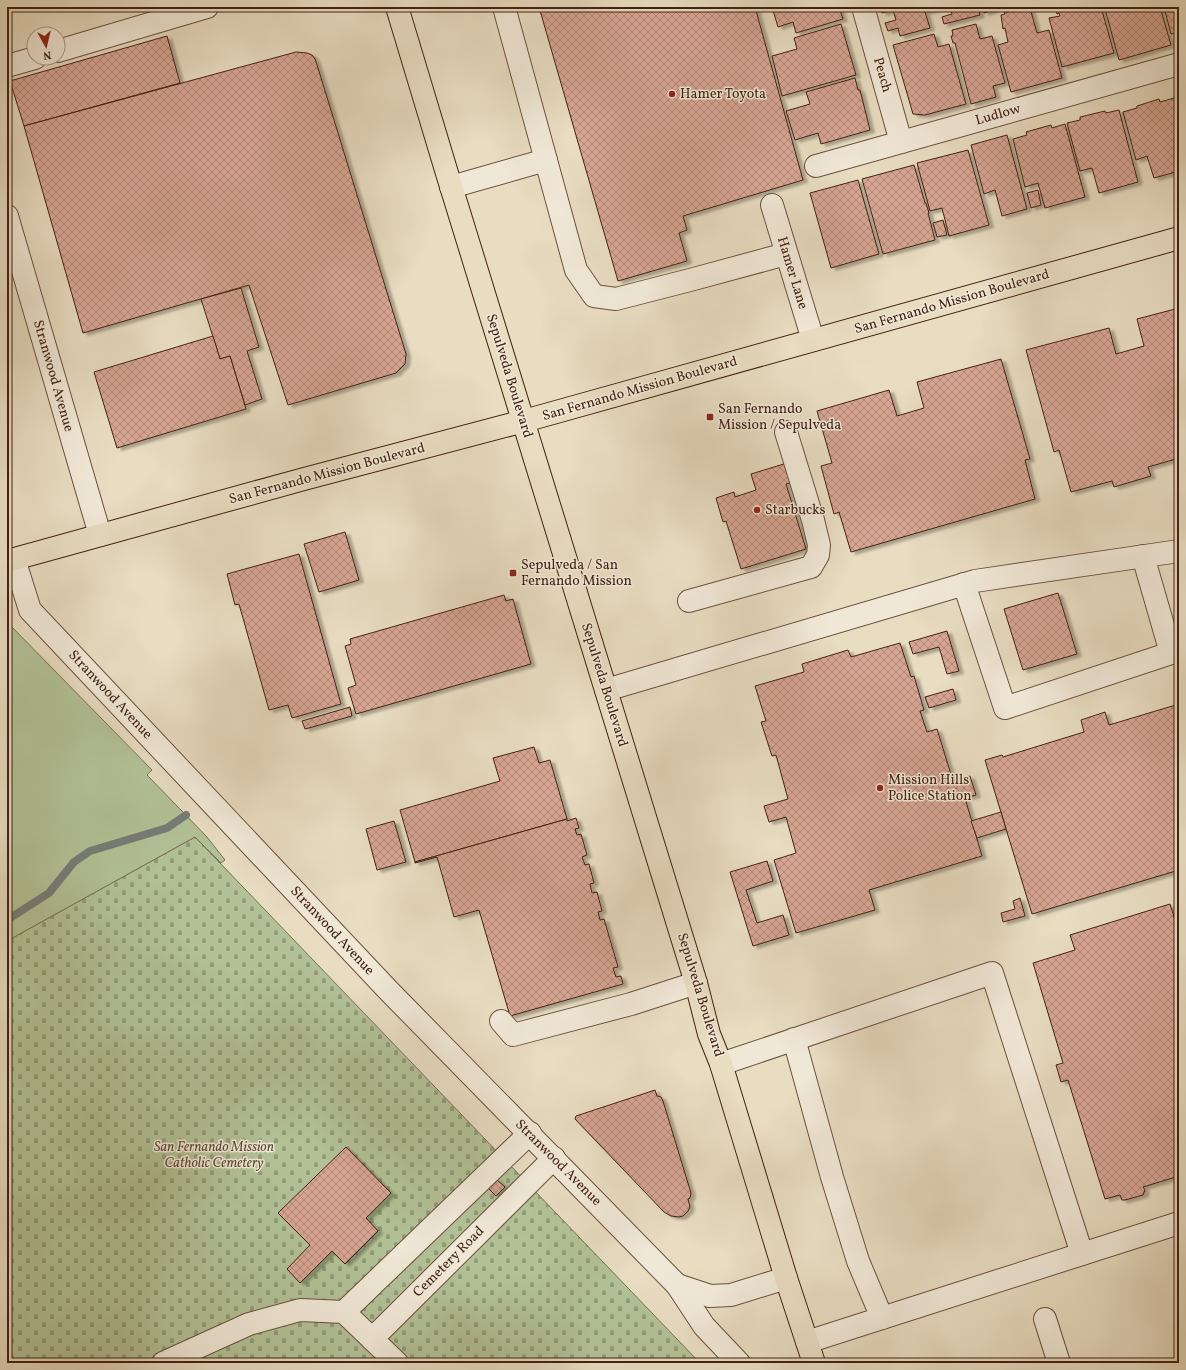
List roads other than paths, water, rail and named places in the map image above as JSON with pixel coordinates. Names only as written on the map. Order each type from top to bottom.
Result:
[{"type":"main road","name":"Sepulveda Boulevard","points":[[397,7],[696,982],[709,1034],[721,1064],[786,1278],[814,1363]]},
{"type":"main road","name":"San Fernando Mission Boulevard","points":[[10,560],[311,477],[524,421],[1179,238]]},
{"type":"street","points":[[66,49],[207,7]]},
{"type":"street","points":[[504,7],[576,270],[594,296],[616,299],[786,254]]},
{"type":"street","name":"Peach","points":[[862,7],[901,142]]},
{"type":"street","points":[[7,66],[26,61]]},
{"type":"street","name":"Ludlow","points":[[816,166],[1179,64]]},
{"type":"street","points":[[451,187],[546,160]]},
{"type":"street","name":"Hamer Lane","points":[[772,205],[813,340]]},
{"type":"street","name":"Stranwood Avenue","points":[[7,216],[100,536]]},
{"type":"street","points":[[689,601],[811,567],[818,555],[819,545],[813,520],[786,432]]},
{"type":"street","points":[[606,690],[975,581],[1179,551]]},
{"type":"street","points":[[964,584],[1005,708],[1171,653],[1143,556]]},
{"type":"street","name":"Stranwood Avenue","points":[[10,560],[30,610],[388,990],[678,1285],[704,1326],[739,1363]]},
{"type":"street","points":[[721,1064],[992,973],[1082,1254]]},
{"type":"street","points":[[501,1021],[513,1036],[631,1004],[696,982]]},
{"type":"street","points":[[794,1039],[832,1177],[858,1261],[882,1318]]},
{"type":"street","points":[[344,1312],[530,1133]]},
{"type":"street","name":"Cemetery Road","points":[[372,1339],[554,1158]]},
{"type":"street","points":[[807,1342],[1179,1223]]},
{"type":"street","name":"Stranwood Avenue","points":[[678,1285],[710,1296],[731,1295],[786,1278]]},
{"type":"street","points":[[164,1363],[249,1324],[300,1310],[344,1312],[397,1363]]},
{"type":"street","points":[[1045,1319],[1059,1363]]},
{"type":"waterway","points":[[7,920],[49,893],[74,862],[90,851],[167,828],[186,815]]},
{"type":"place","name":"Hamer Toyota","points":[[672,94]]},
{"type":"place","name":"San Fernando Mission / Sepulveda","points":[[710,417]]},
{"type":"place","name":"Starbucks","points":[[757,510]]},
{"type":"place","name":"Sepulveda / San Fernando Mission","points":[[513,573]]},
{"type":"place","name":"Mission Hills Police Station","points":[[880,788]]},
{"type":"park label","name":"San Fernando Mission Catholic Cemetery","points":[[214,1156]]}]
